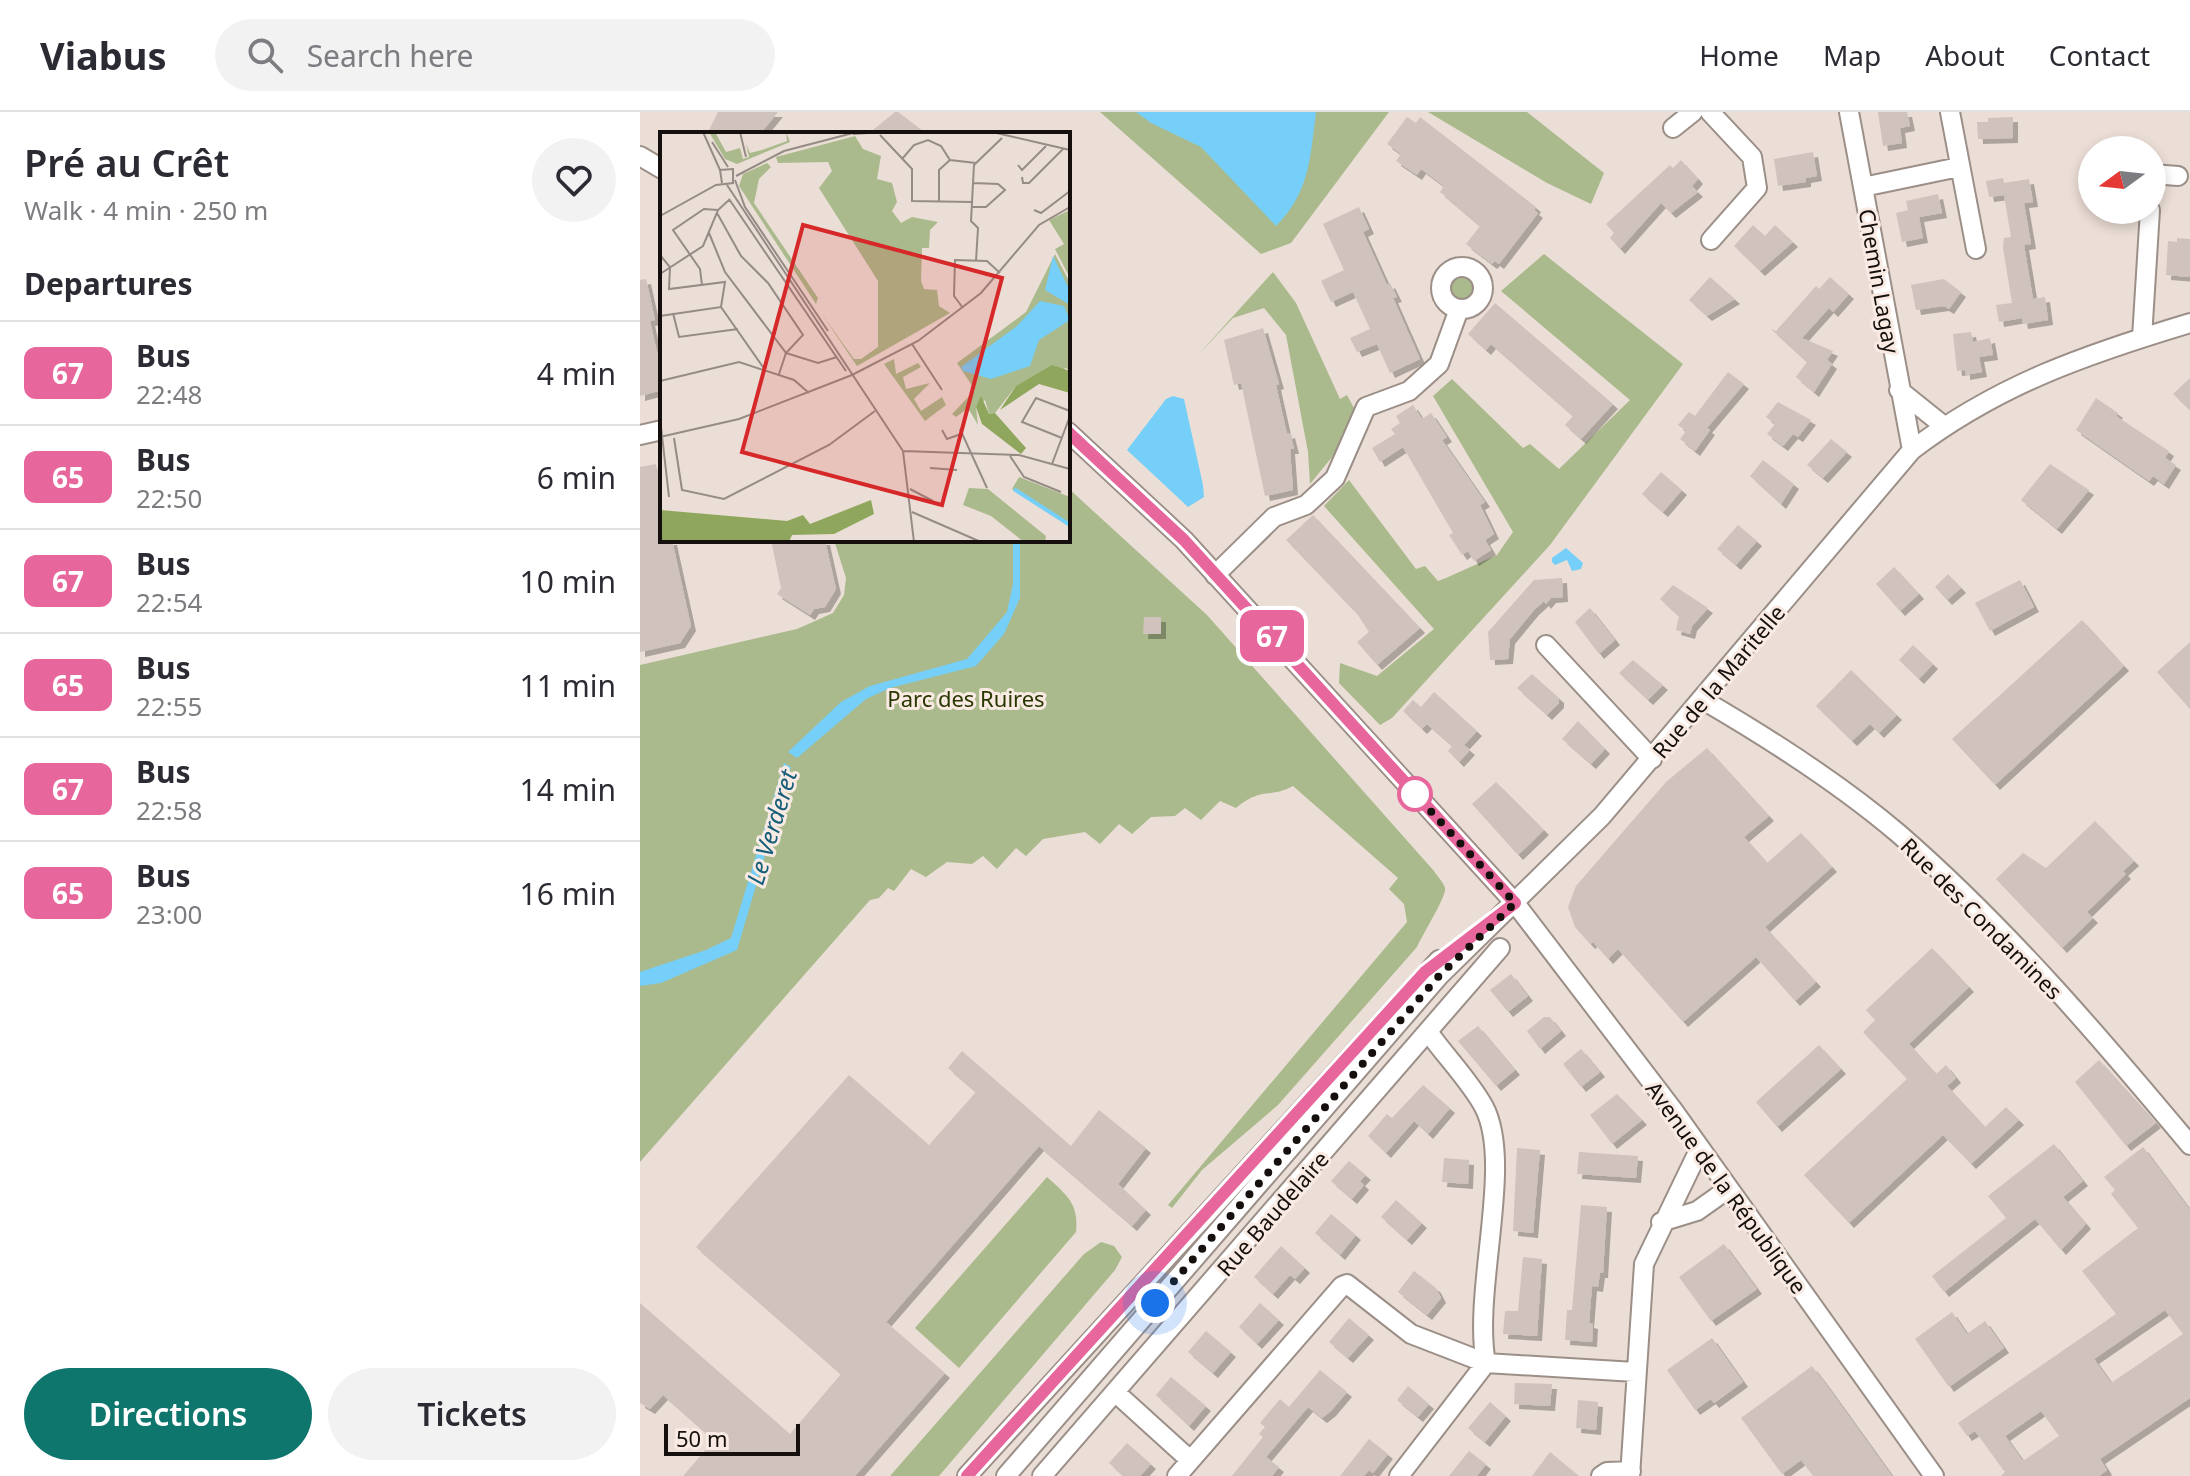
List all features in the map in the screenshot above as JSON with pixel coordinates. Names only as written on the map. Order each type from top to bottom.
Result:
[{"type":"street","points":[[1673,128],[1693,112]]},
{"type":"street","points":[[1710,112],[1752,157],[1757,188],[1711,240]]},
{"type":"street","name":"Chemin Lagay","points":[[1849,112],[1912,450]]},
{"type":"street","points":[[1950,112],[1976,249]]},
{"type":"street","points":[[640,156],[660,168]]},
{"type":"street","points":[[1863,187],[1959,167]]},
{"type":"street","points":[[2166,175],[2178,176]]},
{"type":"street","points":[[2142,338],[2149,224]]},
{"type":"street","points":[[1215,575],[1274,517],[1306,505],[1335,478],[1366,407],[1409,391],[1439,364],[1459,309]]},
{"type":"street","name":"Rue de la Maritelle","points":[[1515,903],[1602,816],[1652,759],[1912,450],[1944,426],[2049,370],[2190,323]]},
{"type":"street","points":[[1899,390],[1944,426]]},
{"type":"street","points":[[640,435],[660,430]]},
{"type":"street","name":"Avenue de la République","points":[[1070,434],[1159,514],[1515,903],[1700,1148],[1934,1476]]},
{"type":"street","points":[[1546,645],[1652,759]]},
{"type":"street","name":"Rue des Condamines","points":[[1703,700],[1773,742],[1897,833],[2000,929],[2190,1145]]},
{"type":"street","points":[[967,1476],[1425,972],[1515,903]]},
{"type":"street","points":[[1006,1476],[1439,976],[1515,903]]},
{"type":"street","name":"Rue Baudelaire","points":[[1042,1476],[1500,948]]},
{"type":"street","points":[[1399,1476],[1486,1363],[1481,1327],[1496,1143],[1484,1107],[1429,1033]]},
{"type":"street","points":[[1601,1476],[1607,1472],[1631,1474],[1644,1264],[1661,1222],[1700,1148]]},
{"type":"street","points":[[1661,1222],[1697,1211],[1728,1189]]},
{"type":"street","points":[[1177,1476],[1347,1284],[1411,1334],[1486,1363],[1635,1372]]},
{"type":"street","points":[[1115,1392],[1190,1460]]},
{"type":"green space","points":[[1100,112],[1389,112],[1291,243],[1261,254]]},
{"type":"green space","points":[[1428,112],[1527,112],[1604,173],[1591,204],[1547,183]]},
{"type":"green space","points":[[1544,254],[1683,364],[1550,545],[1392,718],[1380,725],[1339,683],[1340,663],[1377,676],[1434,629],[1324,506],[1349,480],[1416,569],[1425,566],[1438,581],[1497,555],[1513,532],[1433,396],[1452,379],[1523,448],[1530,444],[1559,469],[1630,400],[1501,291]]},
{"type":"green space","points":[[1273,272],[1296,303],[1340,399],[1347,395],[1354,408],[1337,451],[1310,484],[1308,452],[1286,335],[1264,308],[1233,318],[1197,356]]},
{"type":"green space","points":[[1463,274],[1472,278],[1476,287],[1472,296],[1463,300],[1454,296],[1450,287],[1454,278]]},
{"type":"green space","name":"Parc des Ruires","points":[[1070,490],[1207,615],[1444,886],[1445,892],[1417,947],[1278,1105],[1202,1170],[1172,1208],[1168,1205],[1407,922],[1404,904],[1389,889],[1398,878],[1293,786],[1253,797],[1236,808],[1220,801],[1201,820],[1185,808],[1175,816],[1151,817],[1132,834],[1119,824],[1100,844],[1085,832],[1043,839],[1026,856],[1016,848],[997,869],[983,856],[972,864],[947,862],[926,877],[911,869],[894,891],[888,888],[879,898],[870,900],[640,1162],[640,665],[797,629],[833,613],[844,595],[846,578],[835,542],[1070,542]]},
{"type":"green space","points":[[1047,1177],[1070,1201],[1076,1214],[1076,1232],[959,1368],[915,1328]]},
{"type":"green space","points":[[1101,1242],[1114,1246],[1122,1257],[1115,1270],[939,1476],[890,1476],[1084,1254]]},
{"type":"water","points":[[1136,112],[1316,112],[1306,174],[1296,200],[1276,226],[1201,147],[1151,123]]},
{"type":"water","points":[[1173,396],[1184,399],[1203,485],[1204,497],[1188,507],[1127,450],[1166,399]]},
{"type":"water","name":"Le Verderet","points":[[1013,542],[1020,542],[1020,598],[1004,634],[976,666],[890,688],[866,699],[797,758],[788,752],[841,702],[870,686],[967,659],[1007,612],[1013,584]]},
{"type":"water","points":[[1566,548],[1583,563],[1581,569],[1572,571],[1567,560],[1555,565],[1552,562],[1552,558]]},
{"type":"water","name":"Le Verderet","points":[[784,763],[791,767],[737,950],[661,983],[640,986],[640,972],[706,950],[731,938]]},
{"type":"building","points":[[718,112],[778,112],[762,132],[708,132]]},
{"type":"building","points":[[898,112],[924,132],[870,132]]},
{"type":"building","points":[[1878,112],[1907,112],[1910,126],[1900,128],[1902,143],[1883,146]]},
{"type":"building","points":[[1407,117],[1416,123],[1420,117],[1536,207],[1534,210],[1538,213],[1499,264],[1495,261],[1492,264],[1466,244],[1480,226],[1440,192],[1444,186],[1421,169],[1417,175],[1396,161],[1401,154],[1387,144]]},
{"type":"building","points":[[2013,117],[2013,138],[1978,139],[1977,122],[1988,122],[1988,118]]},
{"type":"building","points":[[1813,152],[1817,176],[1806,178],[1806,182],[1778,186],[1774,159]]},
{"type":"building","points":[[1681,160],[1698,179],[1692,186],[1698,192],[1671,213],[1661,203],[1620,249],[1610,238],[1614,233],[1606,224],[1670,165],[1673,168]]},
{"type":"building","points":[[2003,178],[2004,183],[2029,179],[2033,202],[2024,203],[2031,244],[2024,245],[2033,299],[2045,297],[2048,320],[2023,324],[2022,318],[1999,322],[1996,305],[2012,303],[2003,248],[2004,238],[2011,237],[2004,195],[1989,197],[1986,181]]},
{"type":"building","points":[[1938,194],[1942,213],[1919,217],[1923,238],[1902,242],[1896,213],[1908,210],[1906,201]]},
{"type":"building","points":[[1359,207],[1369,229],[1363,232],[1387,285],[1390,283],[1397,297],[1393,298],[1420,359],[1390,373],[1377,344],[1357,352],[1350,338],[1370,329],[1353,292],[1331,302],[1321,281],[1344,270],[1323,224]]},
{"type":"building","points":[[1753,225],[1765,236],[1775,225],[1793,242],[1760,271],[1734,246]]},
{"type":"building","points":[[2177,238],[2190,239],[2190,277],[2166,275],[2168,241],[2177,242]]},
{"type":"building","points":[[1710,277],[1735,299],[1707,316],[1689,300]]},
{"type":"building","points":[[1830,277],[1849,294],[1833,312],[1829,308],[1802,338],[1833,351],[1827,360],[1832,364],[1814,392],[1796,377],[1807,362],[1771,329],[1776,331],[1816,286],[1819,289]]},
{"type":"building","points":[[646,279],[655,320],[650,321],[657,352],[660,351],[660,391],[640,396],[640,280]]},
{"type":"building","points":[[1944,279],[1961,292],[1949,309],[1944,306],[1916,310],[1911,285]]},
{"type":"building","points":[[1495,303],[1613,404],[1581,439],[1565,425],[1573,416],[1491,344],[1486,350],[1468,334]]},
{"type":"building","points":[[1263,328],[1279,384],[1276,385],[1287,434],[1290,433],[1294,449],[1290,449],[1293,490],[1265,496],[1241,383],[1234,385],[1224,340]]},
{"type":"building","points":[[1971,332],[1973,342],[1990,338],[1993,355],[1979,357],[1982,372],[1965,375],[1965,370],[1957,371],[1953,334]]},
{"type":"building","points":[[1728,372],[1744,384],[1707,428],[1710,430],[1695,451],[1680,439],[1686,431],[1678,425],[1689,412],[1695,416]]},
{"type":"building","points":[[2190,378],[2190,410],[2173,394]]},
{"type":"building","points":[[2096,398],[2118,413],[2116,416],[2169,451],[2165,458],[2176,465],[2164,484],[2153,476],[2149,481],[2076,430]]},
{"type":"building","points":[[1778,402],[1811,420],[1798,437],[1793,434],[1783,446],[1767,434],[1775,424],[1766,417]]},
{"type":"building","points":[[1413,405],[1422,419],[1431,413],[1447,437],[1442,440],[1485,502],[1480,505],[1494,534],[1485,540],[1491,550],[1474,561],[1468,551],[1462,555],[1449,535],[1453,533],[1403,447],[1380,462],[1372,448],[1395,434],[1391,429],[1400,423],[1396,416]]},
{"type":"building","points":[[1831,439],[1847,452],[1823,478],[1807,465]]},
{"type":"building","points":[[1763,460],[1794,484],[1781,504],[1750,476]]},
{"type":"building","points":[[656,464],[660,483],[660,542],[672,542],[691,626],[680,643],[640,652],[640,467]]},
{"type":"building","points":[[2050,464],[2089,490],[2057,529],[2021,500]]},
{"type":"building","points":[[1661,472],[1682,490],[1663,512],[1642,494]]},
{"type":"building","points":[[1313,515],[1420,628],[1377,665],[1357,642],[1369,632],[1358,615],[1286,540]]},
{"type":"building","points":[[1738,525],[1757,541],[1736,565],[1717,549]]},
{"type":"building","points":[[771,542],[825,542],[836,589],[825,607],[814,609],[810,615],[777,594],[781,588]]},
{"type":"building","points":[[1894,567],[1919,594],[1900,611],[1876,584]]},
{"type":"building","points":[[1948,574],[1961,588],[1947,600],[1935,587]]},
{"type":"building","points":[[1562,578],[1563,597],[1551,598],[1546,604],[1544,601],[1534,610],[1510,639],[1508,659],[1490,660],[1488,632],[1534,580]]},
{"type":"building","points":[[2020,580],[2034,607],[1990,631],[1975,603]]},
{"type":"building","points":[[1673,585],[1708,608],[1692,626],[1690,634],[1676,630],[1679,616],[1660,599]]},
{"type":"building","points":[[1590,608],[1615,640],[1599,654],[1575,622]]},
{"type":"building","points":[[1144,617],[1161,617],[1161,634],[1143,634]]},
{"type":"building","points":[[2082,620],[2124,666],[1995,785],[1952,739]]},
{"type":"building","points":[[2190,642],[2190,709],[2157,672]]},
{"type":"building","points":[[1913,645],[1933,664],[1919,679],[1899,660]]},
{"type":"building","points":[[1633,660],[1663,685],[1648,700],[1619,673]]},
{"type":"building","points":[[1851,670],[1897,715],[1879,733],[1870,724],[1852,741],[1816,706]]},
{"type":"building","points":[[1532,674],[1559,698],[1559,703],[1547,715],[1517,688]]},
{"type":"building","points":[[1434,692],[1477,731],[1464,745],[1470,750],[1459,762],[1448,751],[1452,746],[1427,724],[1422,729],[1403,711],[1413,700],[1421,707]]},
{"type":"building","points":[[1578,721],[1605,749],[1591,764],[1562,739]]},
{"type":"building","points":[[1707,748],[1769,816],[1744,837],[1767,863],[1801,833],[1832,867],[1765,927],[1816,982],[1795,1001],[1756,957],[1683,1022],[1618,949],[1608,959],[1593,942],[1590,944],[1575,927],[1568,907],[1576,886],[1666,782]]},
{"type":"building","points":[[1496,782],[1544,830],[1518,855],[1472,804]]},
{"type":"building","points":[[2095,821],[2134,861],[2123,871],[2126,874],[2087,912],[2093,918],[2062,948],[1996,879],[2023,853],[2046,868]]},
{"type":"building","points":[[1932,948],[1969,987],[1909,1044],[1936,1074],[1946,1065],[1956,1078],[1947,1086],[1985,1127],[2006,1107],[2019,1120],[1971,1164],[1943,1135],[1849,1223],[1804,1175],[1907,1079],[1863,1032],[1875,1020],[1866,1010]]},
{"type":"building","points":[[1511,974],[1528,996],[1508,1012],[1490,990]]},
{"type":"building","points":[[1544,1017],[1550,1017],[1561,1031],[1540,1049],[1527,1031]]},
{"type":"building","points":[[1478,1026],[1515,1070],[1496,1086],[1458,1041]]},
{"type":"building","points":[[1819,1045],[1841,1069],[1777,1127],[1756,1102]]},
{"type":"building","points":[[1581,1049],[1600,1072],[1581,1087],[1563,1064]]},
{"type":"building","points":[[962,1051],[1071,1146],[1099,1110],[1146,1148],[1118,1184],[1146,1210],[1132,1226],[1039,1146],[886,1322],[945,1373],[855,1476],[683,1476],[714,1440],[663,1395],[650,1409],[640,1403],[640,1303],[790,1434],[841,1374],[696,1247],[849,1075],[929,1145],[976,1092],[948,1068]]},
{"type":"building","points":[[2099,1060],[2156,1123],[2126,1146],[2075,1082]]},
{"type":"building","points":[[1423,1085],[1450,1108],[1428,1134],[1414,1121],[1386,1153],[1368,1136],[1387,1114],[1392,1118]]},
{"type":"building","points":[[1617,1094],[1642,1120],[1612,1144],[1590,1115]]},
{"type":"building","points":[[2054,1144],[2083,1181],[2063,1197],[2086,1224],[2061,1250],[2035,1219],[1944,1292],[1932,1276],[2006,1218],[1988,1196]]},
{"type":"building","points":[[2143,1147],[2190,1210],[2190,1398],[2100,1459],[2107,1470],[2099,1476],[2001,1476],[2009,1467],[2004,1471],[1975,1431],[1967,1436],[1958,1423],[2116,1314],[2082,1271],[2138,1228],[2111,1194],[2115,1190],[2104,1177]],"holes":[[[2165,1310],[2183,1334],[2111,1383],[2094,1359]],[[2041,1411],[2059,1436],[2023,1461],[2005,1436]]]},
{"type":"building","points":[[1517,1148],[1540,1150],[1533,1233],[1513,1231]]},
{"type":"building","points":[[1579,1152],[1638,1156],[1636,1178],[1577,1174]]},
{"type":"building","points":[[1444,1158],[1469,1160],[1468,1184],[1442,1182]]},
{"type":"building","points":[[1349,1161],[1366,1175],[1360,1181],[1364,1185],[1352,1199],[1331,1181]]},
{"type":"building","points":[[1396,1200],[1422,1223],[1407,1240],[1381,1217]]},
{"type":"building","points":[[1581,1205],[1607,1207],[1603,1273],[1600,1273],[1598,1287],[1592,1286],[1589,1323],[1593,1324],[1592,1342],[1565,1340],[1567,1310],[1572,1310]]},
{"type":"building","points":[[1331,1214],[1356,1235],[1340,1255],[1315,1233]]},
{"type":"building","points":[[1724,1244],[1757,1289],[1711,1321],[1679,1277]]},
{"type":"building","points":[[1281,1246],[1305,1268],[1295,1279],[1290,1275],[1273,1294],[1254,1277]]},
{"type":"building","points":[[1523,1257],[1542,1259],[1537,1336],[1503,1334],[1505,1311],[1518,1311]]},
{"type":"building","points":[[1414,1271],[1436,1288],[1441,1298],[1427,1315],[1398,1292]]},
{"type":"building","points":[[1260,1303],[1279,1320],[1257,1344],[1239,1327]]},
{"type":"building","points":[[1952,1312],[1967,1334],[1985,1321],[2004,1348],[1949,1387],[1915,1339]]},
{"type":"building","points":[[1349,1318],[1369,1335],[1348,1358],[1329,1342]]},
{"type":"building","points":[[1206,1331],[1231,1352],[1213,1373],[1188,1352]]},
{"type":"building","points":[[1712,1338],[1743,1382],[1714,1403],[1711,1399],[1695,1410],[1667,1370]]},
{"type":"building","points":[[1812,1366],[1892,1476],[1813,1476],[1801,1460],[1782,1474],[1741,1418]]},
{"type":"building","points":[[1320,1370],[1347,1392],[1322,1418],[1308,1407],[1266,1457],[1279,1467],[1272,1476],[1232,1476],[1263,1437],[1259,1434],[1265,1427],[1260,1423],[1280,1399],[1289,1407]]},
{"type":"building","points":[[1171,1377],[1206,1406],[1189,1426],[1156,1395]]},
{"type":"building","points":[[1515,1383],[1552,1384],[1550,1406],[1514,1404]]},
{"type":"building","points":[[1408,1386],[1429,1404],[1418,1417],[1397,1400]]},
{"type":"building","points":[[1578,1400],[1598,1402],[1596,1430],[1576,1428]]},
{"type":"building","points":[[1490,1402],[1506,1416],[1485,1442],[1468,1428]]},
{"type":"building","points":[[1369,1439],[1388,1454],[1373,1473],[1369,1470],[1364,1476],[1340,1476]]},
{"type":"building","points":[[1127,1443],[1151,1464],[1140,1476],[1123,1476],[1109,1463]]},
{"type":"building","points":[[1469,1451],[1486,1464],[1477,1476],[1449,1476]]},
{"type":"building","points":[[1550,1452],[1579,1476],[1532,1476]]},
{"type":"bus line","name":"67","points":[[967,1476],[1425,972],[1477,929],[1515,903],[1184,540],[1070,434]]},
{"type":"route","points":[[1155,1303],[1439,976],[1515,903],[1415,794]]}]
